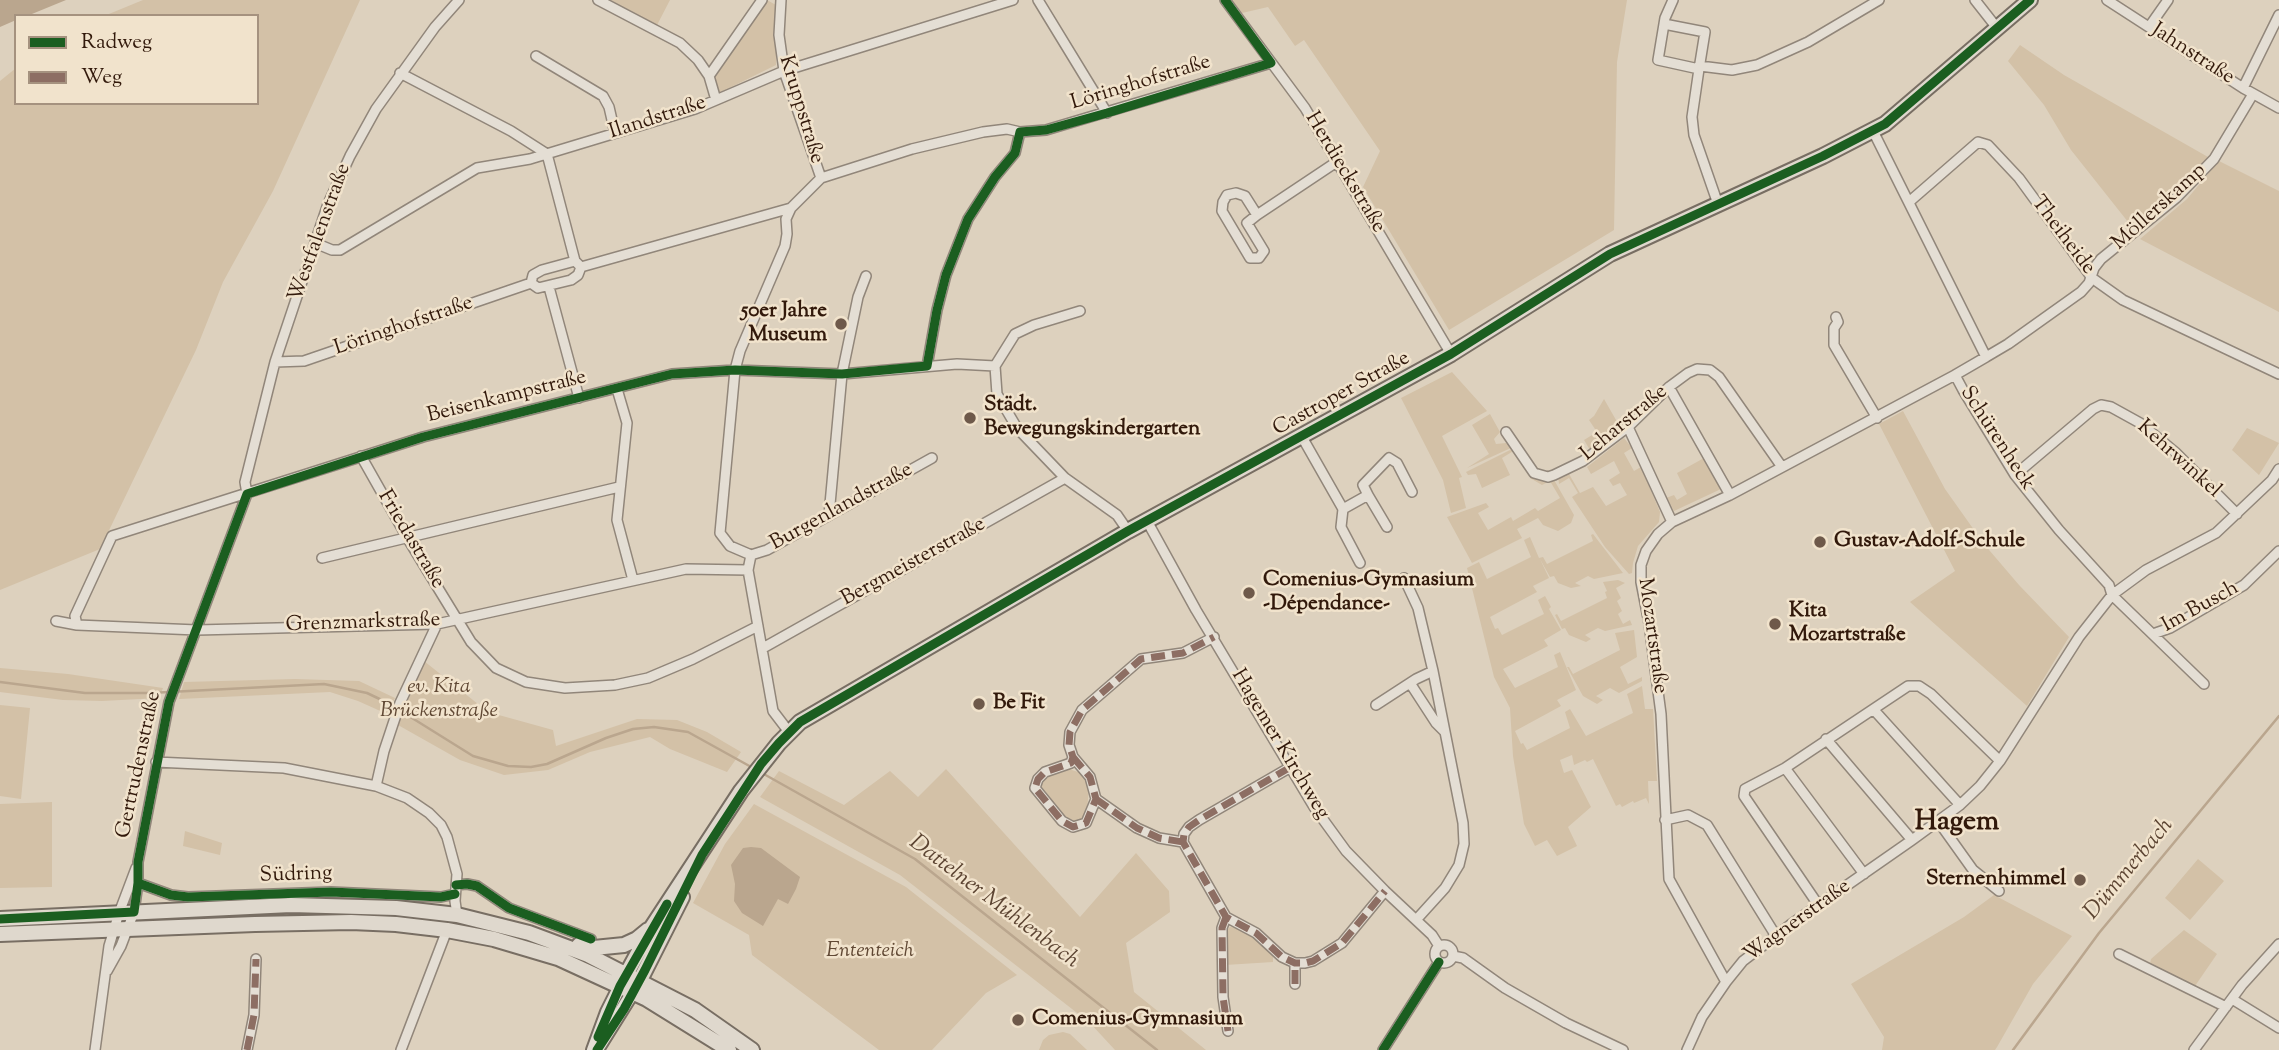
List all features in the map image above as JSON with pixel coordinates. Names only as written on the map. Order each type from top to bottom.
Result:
[{"type":"main road","name":"Castroper Straße","points":[[630,983],[652,927],[750,779],[789,732],[811,716],[1128,531],[1451,354],[1610,254],[1885,124],[2030,0]]},
{"type":"main road","name":"Castroper Straße","points":[[595,1050],[702,855]]},
{"type":"main road","name":"Südring","points":[[0,919],[291,905],[396,908],[457,915],[551,940],[630,983],[729,1050]]},
{"type":"main road","name":"Südring","points":[[0,934],[351,922],[447,930],[494,939],[630,983],[695,1010],[752,1050]]},
{"type":"main road","points":[[551,940],[594,948],[613,947],[637,939],[652,927]]},
{"type":"street","name":"Westfalenstraße","points":[[247,494],[244,482],[275,362],[328,204],[376,109],[435,27],[459,0]]},
{"type":"street","points":[[598,0],[680,43],[698,60],[709,76],[716,100]]},
{"type":"street","points":[[709,76],[762,0]]},
{"type":"street","name":"Kruppstraße","points":[[781,0],[779,35],[785,71],[821,178]]},
{"type":"street","name":"Ilandstraße","points":[[314,243],[340,250],[477,168],[547,154],[695,109],[785,71],[1013,0]]},
{"type":"street","points":[[1038,0],[1107,113]]},
{"type":"street","name":"Herdieckstraße","points":[[1225,0],[1305,108],[1451,354]]},
{"type":"street","points":[[1673,0],[1664,24],[1658,60],[1732,70],[1757,65],[1808,42],[1878,0]]},
{"type":"street","points":[[1975,0],[1997,28]]},
{"type":"street","name":"Jahnstraße","points":[[2107,0],[2243,88],[2279,108]]},
{"type":"street","points":[[2149,27],[2168,0]]},
{"type":"street","points":[[2243,88],[2279,15]]},
{"type":"street","points":[[1664,24],[1705,32],[1692,117],[1694,135],[1718,204]]},
{"type":"street","points":[[536,56],[603,96],[609,107],[615,133]]},
{"type":"street","name":"Löringhofstraße","points":[[275,362],[304,361],[531,283],[533,275],[542,270],[578,264],[791,208],[821,178],[912,149],[983,132],[1007,129],[1020,132],[1046,130],[1271,62]]},
{"type":"street","points":[[400,73],[510,131],[547,154],[578,264]]},
{"type":"street","name":"Möllerskamp","points":[[1986,357],[2081,292],[2092,278],[2094,268],[2101,259],[2176,198],[2214,159],[2253,94]]},
{"type":"street","name":"Schürenheck","points":[[1873,131],[1986,357],[1955,375],[2015,475],[2059,530],[2109,585],[2112,595]]},
{"type":"street","points":[[927,366],[946,275],[968,219],[995,177],[1015,153],[1020,132]]},
{"type":"street","name":"Theiheide","points":[[1909,202],[1978,142],[1988,145],[2019,178],[2092,278],[2123,300],[2279,374]]},
{"type":"street","points":[[1257,215],[1245,196],[1237,192],[1227,195],[1223,202],[1222,211],[1250,258],[1259,258],[1264,251],[1247,223],[1338,161]]},
{"type":"street","points":[[789,732],[774,711],[748,570],[751,555],[730,546],[720,533],[735,370],[740,351],[785,246],[786,219],[791,208]]},
{"type":"street","name":"Löringhofstraße","points":[[550,287],[578,275],[578,264]]},
{"type":"street","points":[[829,515],[842,374],[858,297],[866,276]]},
{"type":"street","points":[[531,283],[538,289],[550,287],[579,398]]},
{"type":"street","points":[[1080,311],[1034,325],[1015,334],[995,366],[997,394],[1017,428],[1065,478],[1117,515],[1128,531]]},
{"type":"street","points":[[1836,317],[1838,322],[1834,328],[1834,345],[1877,418]]},
{"type":"street","name":"Beisenkampstraße","points":[[78,625],[75,616],[112,536],[423,436],[672,374],[735,370],[842,374],[957,364],[995,366]]},
{"type":"street","name":"Leharstraße","points":[[1506,432],[1534,473],[1548,477],[1583,461],[1688,373],[1697,369],[1710,370],[1720,377],[1783,467]]},
{"type":"street","name":"Mozartstraße","points":[[1726,982],[1670,885],[1661,714],[1641,582],[1641,565],[1646,551],[1658,534],[1672,522],[1730,495],[1955,375]]},
{"type":"street","points":[[1669,387],[1730,495]]},
{"type":"street","points":[[617,389],[627,423],[618,520],[633,580]]},
{"type":"street","name":"Kehrwinkel","points":[[2015,475],[2101,405],[2112,407],[2140,423],[2175,452],[2237,514]]},
{"type":"street","points":[[1628,426],[1672,522]]},
{"type":"street","points":[[1302,437],[1343,509],[1341,527],[1360,563]]},
{"type":"street","name":"Friedastraße","points":[[361,456],[471,642],[496,668],[526,682],[565,688],[615,685],[648,678],[758,626]]},
{"type":"street","name":"Burgenlandstraße","points":[[751,555],[767,550],[932,458]]},
{"type":"street","points":[[1387,527],[1363,485],[1389,458],[1397,463],[1412,492]]},
{"type":"street","points":[[2112,595],[2146,570],[2216,533],[2276,482],[2279,469]]},
{"type":"street","name":"Bergmeisterstraße","points":[[763,649],[1065,478]]},
{"type":"street","points":[[322,558],[619,487]]},
{"type":"street","points":[[197,630],[247,494]]},
{"type":"street","points":[[1343,509],[1368,495]]},
{"type":"street","name":"Hagemer Kirchweg","points":[[1146,521],[1289,768],[1346,851],[1384,891],[1432,934],[1440,946],[1450,947],[1453,956],[1463,958],[1505,988],[1566,1023],[1623,1050]]},
{"type":"street","name":"Im Busch","points":[[2153,634],[2170,628],[2244,585],[2279,551]]},
{"type":"street","name":"Grenzmarkstraße","points":[[56,621],[78,625],[197,630],[437,624],[686,569],[748,570]]},
{"type":"street","points":[[1404,578],[1418,608],[1433,671],[1463,823],[1464,844],[1460,864],[1445,888],[1416,920]]},
{"type":"street","name":"Im Busch","points":[[2112,595],[2204,684]]},
{"type":"street","name":"Wagnerstraße","points":[[1686,1050],[1702,1017],[1743,961],[1960,805],[1980,786],[2000,761],[2064,659],[2112,595]]},
{"type":"street","points":[[376,786],[400,702],[437,624]]},
{"type":"street","name":"Gertrudenstraße","points":[[120,929],[134,912],[138,862],[169,702],[197,630]]},
{"type":"street","points":[[1073,757],[1071,763],[1045,772],[1038,779],[1035,788],[1062,821],[1073,827],[1086,823],[1096,799],[1090,777],[1073,757],[1069,745],[1074,721],[1082,710],[1141,659],[1183,653],[1214,637]]},
{"type":"street","points":[[1376,705],[1410,682],[1433,671]]},
{"type":"street","points":[[1410,682],[1446,733]]},
{"type":"street","points":[[1819,905],[1744,796],[1745,789],[1785,768],[1908,686],[1919,686],[1931,694],[2000,761]]},
{"type":"street","points":[[1874,710],[1960,805]]},
{"type":"street","points":[[1826,739],[1912,840]]},
{"type":"street","points":[[156,762],[284,768],[376,786],[418,804],[441,825],[453,850],[457,874],[457,915]]},
{"type":"street","points":[[1183,842],[1189,827],[1289,768]]},
{"type":"street","points":[[1785,768],[1864,874]]},
{"type":"street","points":[[1096,799],[1137,828],[1159,838],[1183,842]]},
{"type":"street","points":[[1665,820],[1688,815],[1707,825],[1776,936]]},
{"type":"street","points":[[1938,821],[1973,870],[1999,891]]},
{"type":"street","points":[[1183,842],[1226,917],[1256,933],[1282,957],[1295,963],[1313,961],[1342,943],[1384,891]]},
{"type":"street","name":"Gertrudenstraße","points":[[95,1050],[107,971],[120,929],[119,913],[138,862]]},
{"type":"street","name":"Südring","points":[[138,883],[171,895],[188,897],[331,892],[441,897],[467,884],[477,887],[509,908],[591,939]]},
{"type":"street","points":[[1226,917],[1222,928],[1223,997],[1228,1031]]},
{"type":"street","points":[[401,1050],[447,930]]},
{"type":"street","points":[[2193,1050],[2279,944]]},
{"type":"street","points":[[1439,962],[1435,954],[1440,946]]},
{"type":"street","points":[[2119,954],[2279,1028]]},
{"type":"street","points":[[1439,962],[1448,963],[1453,956]]},
{"type":"street","points":[[247,1050],[254,1015],[256,959]]},
{"type":"street","points":[[1383,1050],[1439,962]]},
{"type":"street","points":[[1295,963],[1295,984]]},
{"type":"green space","points":[[143,0],[360,0],[273,191],[223,282],[196,350],[100,549],[0,590],[0,81],[14,70],[14,105],[259,105],[259,14],[109,14]]},
{"type":"green space","points":[[607,0],[670,0],[656,27]]},
{"type":"green space","points":[[767,0],[776,5],[776,65],[719,93],[714,79]]},
{"type":"green space","points":[[1232,0],[1627,0],[1617,62],[1614,230],[1449,330],[1363,187],[1380,151],[1304,40],[1295,46],[1268,7],[1242,13]]},
{"type":"green space","points":[[2020,45],[2064,75],[2208,157],[2177,192],[2132,227],[2071,150],[2044,105],[2008,61]]},
{"type":"green space","points":[[2219,161],[2279,191],[2279,312],[2140,239],[2187,199]]},
{"type":"green space","points":[[1452,372],[1487,411],[1442,436],[1462,477],[1459,478],[1466,508],[1451,513],[1443,480],[1401,398]]},
{"type":"green space","points":[[1604,399],[1620,427],[1590,450],[1584,440],[1597,432],[1589,420]]},
{"type":"green space","points":[[1903,411],[1945,489],[1984,544],[2069,637],[2027,706],[1910,602],[1955,571],[1879,424]]},
{"type":"green space","points":[[1490,414],[1500,432],[1494,439],[1496,444],[1506,443],[1513,447],[1467,468],[1489,454],[1472,425]]},
{"type":"green space","points":[[2247,428],[2279,443],[2259,475],[2232,450]]},
{"type":"green space","points":[[1624,438],[1632,448],[1624,453],[1634,471],[1641,467],[1660,512],[1659,522],[1638,546],[1632,573],[1629,574],[1605,547],[1572,497],[1578,493],[1569,478],[1559,484],[1558,475],[1564,472],[1569,474],[1580,493],[1593,487],[1606,506],[1627,495],[1620,483],[1613,486],[1609,480],[1620,473],[1614,461],[1591,474],[1587,467]]},
{"type":"green space","points":[[1514,448],[1515,450],[1502,458],[1510,475],[1482,488],[1476,474],[1468,475],[1466,472]]},
{"type":"green space","points":[[1704,458],[1721,489],[1674,511],[1666,498],[1674,495],[1677,500],[1687,494],[1677,473]]},
{"type":"green space","points":[[1530,478],[1553,478],[1574,515],[1571,523],[1558,531],[1543,525],[1538,518],[1517,529],[1522,538],[1472,563],[1447,517],[1486,503],[1489,507],[1478,513],[1488,530],[1511,517],[1513,521],[1535,508],[1538,511],[1560,498],[1550,481],[1542,485]]},
{"type":"green space","points":[[1593,534],[1623,573],[1594,579],[1588,576],[1575,583],[1581,586],[1571,588],[1558,583],[1554,576],[1550,577],[1540,559],[1549,578],[1533,586],[1537,592],[1490,617],[1495,629],[1498,628],[1502,635],[1544,614],[1538,600],[1545,596],[1561,630],[1544,640],[1548,646],[1503,669],[1515,688],[1558,667],[1554,655],[1560,652],[1576,690],[1557,700],[1561,706],[1515,731],[1527,750],[1570,728],[1565,712],[1570,709],[1586,736],[1633,713],[1627,694],[1642,686],[1645,709],[1653,709],[1657,781],[1648,781],[1649,804],[1646,798],[1622,807],[1620,804],[1616,806],[1593,759],[1574,765],[1572,755],[1560,760],[1564,773],[1572,770],[1591,807],[1568,827],[1577,846],[1557,856],[1547,840],[1535,846],[1524,824],[1513,756],[1510,708],[1494,677],[1467,568],[1479,562],[1487,579],[1531,557],[1524,540],[1530,537],[1539,558],[1543,557],[1547,564],[1593,541]]},
{"type":"green space","points":[[1618,580],[1625,583],[1616,588],[1621,598],[1617,601],[1622,611],[1618,614],[1623,624],[1630,620],[1632,625],[1605,631],[1598,628],[1585,635],[1591,639],[1586,642],[1569,635],[1565,628],[1562,629],[1555,615],[1557,614],[1561,621],[1607,598],[1603,582]]},
{"type":"green space","points":[[1634,630],[1637,657],[1620,667],[1628,684],[1642,677],[1642,681],[1619,693],[1610,688],[1596,696],[1603,700],[1597,704],[1583,696],[1567,667],[1573,674],[1620,650],[1615,633]]},
{"type":"green space","name":"ev. Kita Brückenstraße","points":[[424,661],[488,712],[553,730],[556,746],[637,719],[677,720],[707,732],[741,752],[727,772],[670,749],[650,737],[590,752],[548,770],[504,775],[460,760],[398,725]]},
{"type":"green space","points":[[0,668],[68,674],[163,688],[159,698],[63,700],[0,692]]},
{"type":"green space","points":[[295,679],[359,681],[395,698],[387,714],[330,692],[179,699],[184,682]]},
{"type":"green space","points":[[0,705],[30,708],[21,799],[0,796]]},
{"type":"green space","points":[[946,769],[1080,917],[1136,853],[1169,891],[1170,912],[1126,943],[1134,992],[1206,1050],[1115,1050],[1090,1023],[900,875],[760,797],[779,771],[844,805],[890,771],[918,797]]},
{"type":"green space","points":[[1069,769],[1086,778],[1089,786],[1087,812],[1079,821],[1066,818],[1041,786],[1041,782],[1052,773]]},
{"type":"green space","points":[[52,802],[52,887],[0,888],[0,804]]},
{"type":"green space","name":"Ententeich","points":[[754,804],[906,887],[1017,975],[986,993],[932,1050],[879,1050],[752,955],[749,935],[693,903],[725,844]]},
{"type":"green space","points":[[185,831],[222,843],[220,855],[183,846]]},
{"type":"green space","points":[[2198,859],[2224,881],[2190,920],[2165,898]]},
{"type":"green space","points":[[1994,895],[2072,936],[2033,984],[1995,1050],[1882,1050],[1884,1037],[1851,984],[1964,917]]},
{"type":"green space","points":[[1230,927],[1251,934],[1273,954],[1273,962],[1225,965],[1225,932]]},
{"type":"green space","points":[[2184,930],[2217,954],[2195,986],[2150,964],[2151,959]]},
{"type":"green space","points":[[1063,1032],[1070,1034],[1087,1050],[1039,1050],[1043,1040],[1049,1035]]},
{"type":"shaded area","points":[[0,0],[66,0],[32,14],[14,14],[14,21],[0,27]]},
{"type":"shaded area","points":[[743,848],[761,848],[800,877],[788,904],[778,899],[763,926],[742,913],[734,901],[735,884],[731,865]]},
{"type":"waterway","points":[[0,682],[85,693],[150,693],[324,684],[367,693],[388,703],[473,756],[508,766],[531,767],[547,764],[606,738],[633,729],[654,727],[688,732],[753,768]]},
{"type":"waterway","name":"Dümmerbach","points":[[2013,1050],[2099,933],[2279,716]]},
{"type":"waterway","name":"Dattelner Mühlenbach","points":[[762,773],[915,859],[1157,1050]]},
{"type":"marked path","points":[[1073,757],[1090,777],[1096,799],[1086,823],[1073,827],[1062,821],[1035,788],[1038,779],[1045,772],[1071,763],[1073,757],[1069,745],[1070,732],[1082,710],[1141,659],[1183,653],[1214,637]]},
{"type":"marked path","points":[[1289,768],[1199,820],[1184,834],[1183,842],[1226,917],[1256,933],[1282,957],[1295,963],[1305,963],[1342,943],[1385,891]]},
{"type":"marked path","points":[[1096,799],[1137,828],[1159,838],[1183,842]]},
{"type":"marked path","points":[[1226,917],[1222,928],[1223,997],[1228,1031]]},
{"type":"marked path","points":[[247,1050],[254,1015],[256,959]]},
{"type":"marked path","points":[[1295,963],[1295,984]]},
{"type":"cycle path","points":[[0,919],[134,912],[138,862],[169,702],[247,494],[423,437],[672,374],[735,370],[842,374],[927,366],[946,275],[968,219],[995,177],[1015,153],[1020,132],[1046,130],[1271,63],[1225,0]]},
{"type":"cycle path","points":[[597,1050],[624,1009],[702,855],[761,764],[800,722],[1128,531],[1451,354],[1610,254],[1823,156],[1885,124],[2030,0]]},
{"type":"cycle path","points":[[138,883],[171,895],[188,897],[331,892],[441,897],[455,894]]},
{"type":"cycle path","points":[[456,885],[477,886],[509,908],[591,939]]},
{"type":"cycle path","points":[[598,1037],[620,986],[667,904]]},
{"type":"cycle path","points":[[1383,1050],[1439,962]]},
{"type":"place","name":"50er Jahre Museum","points":[[841,324]]},
{"type":"place","name":"Städt. Bewegungskindergarten","points":[[970,418]]},
{"type":"place","name":"Gustav-Adolf-Schule","points":[[1820,542]]},
{"type":"place","name":"Comenius-Gymnasium -Dépendance-","points":[[1249,593]]},
{"type":"place","name":"Kita Mozartstraße","points":[[1775,624]]},
{"type":"place","name":"Be Fit","points":[[979,704]]},
{"type":"place","name":"Sternenhimmel","points":[[2080,880]]},
{"type":"place","name":"Comenius-Gymnasium","points":[[1018,1020]]},
{"type":"district","name":"Hagem","points":[[1957,824]]}]
